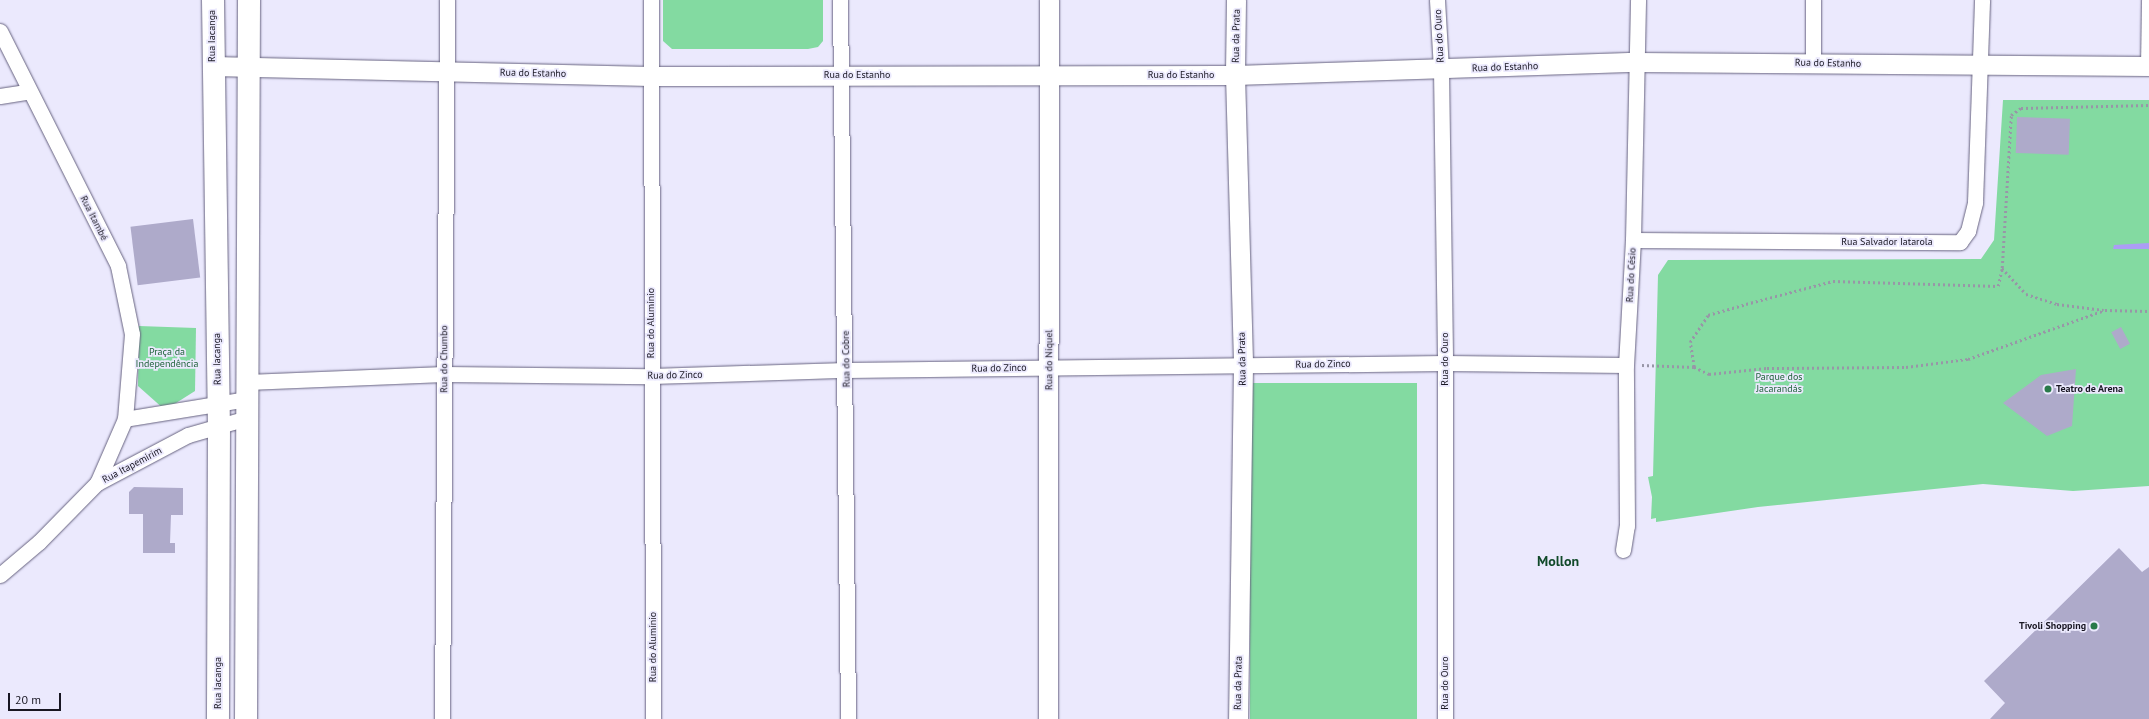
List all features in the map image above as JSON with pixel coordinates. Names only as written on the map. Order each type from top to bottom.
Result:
[{"type":"main road","name":"Rua Iacanga","points":[[213,0],[212,66],[218,368],[218,719]]},
{"type":"main road","points":[[246,719],[249,0]]},
{"type":"main road","points":[[218,368],[247,400]]},
{"type":"street","name":"Rua do Chumbo","points":[[442,719],[445,71],[447,0]]},
{"type":"street","name":"Rua do Alumínio","points":[[651,0],[650,76],[653,719]]},
{"type":"street","name":"Rua do Cobre","points":[[840,0],[839,75],[846,370],[848,719]]},
{"type":"street","name":"Rua do Níquel","points":[[1048,719],[1049,0]]},
{"type":"street","name":"Rua da Prata","points":[[1236,0],[1235,74],[1242,365],[1238,719]]},
{"type":"street","name":"Rua do Ouro","points":[[1437,0],[1441,69],[1445,362],[1445,719]]},
{"type":"street","name":"Rua do Césio","points":[[1623,550],[1627,526],[1626,365],[1633,240],[1638,0]]},
{"type":"street","points":[[1813,0],[1813,63]]},
{"type":"street","points":[[1981,65],[1982,0]]},
{"type":"street","points":[[2148,66],[2149,0]]},
{"type":"street","name":"Rua Itambé","points":[[0,31],[118,266],[132,334],[125,419],[97,483]]},
{"type":"street","name":"Rua do Estanho","points":[[212,66],[650,76],[1235,74],[1636,62],[2148,66]]},
{"type":"street","name":"Rua Salvador Iatarola","points":[[1633,240],[1960,242],[1968,231],[1975,202],[1981,65]]},
{"type":"street","points":[[0,96],[30,91]]},
{"type":"street","name":"Rua do Zinco","points":[[444,374],[651,376],[846,370],[1445,362],[1626,365]]},
{"type":"street","name":"Rua Itapemirim","points":[[0,575],[39,542],[97,483],[188,436],[218,416],[247,400],[444,374]]},
{"type":"street","name":"Rua Itapemirim","points":[[125,419],[218,416],[247,400]]},
{"type":"path","points":[[2002,268],[2026,294],[2057,304],[2105,310],[2149,311]]},
{"type":"path","points":[[1626,365],[1694,367],[1709,374],[1767,368],[1906,367],[1968,359],[2105,310]]},
{"type":"green space","points":[[663,0],[823,0],[823,41],[818,47],[808,49],[672,49],[663,41]]},
{"type":"green space","name":"Parque dos Jacarandás","points":[[2003,100],[2149,100],[2149,486],[2073,491],[1983,484],[1758,507],[1656,522],[1656,518],[1651,519],[1652,497],[1648,477],[1653,476],[1658,275],[1668,260],[1981,259],[1994,240]]},
{"type":"green space","name":"Praça da Independência","points":[[139,326],[196,328],[195,391],[165,410],[138,386]]},
{"type":"green space","points":[[1250,383],[1417,383],[1417,719],[1250,719]]},
{"type":"shaded area","points":[[2149,243],[2149,249],[2113,249],[2114,245]]},
{"type":"building","points":[[2017,117],[2070,119],[2069,155],[2016,153]]},
{"type":"building","points":[[193,219],[200,278],[138,285],[130,227]]},
{"type":"building","points":[[2121,327],[2130,344],[2120,349],[2111,332]]},
{"type":"building","name":"Teatro de Arena","points":[[2076,369],[2072,426],[2047,436],[2003,403],[2041,375]]},
{"type":"building","points":[[134,487],[183,488],[183,515],[171,515],[170,543],[175,543],[175,553],[143,553],[143,514],[129,514],[129,492]]},
{"type":"building","name":"Tivoli Shopping","points":[[2119,548],[2142,572],[2149,567],[2149,719],[1990,719],[2005,703],[1984,681]]},
{"type":"place","name":"Teatro de Arena","points":[[2048,389]]},
{"type":"place","name":"Tivoli Shopping","points":[[2094,626]]},
{"type":"district","name":"Mollon","points":[[1558,561]]}]
